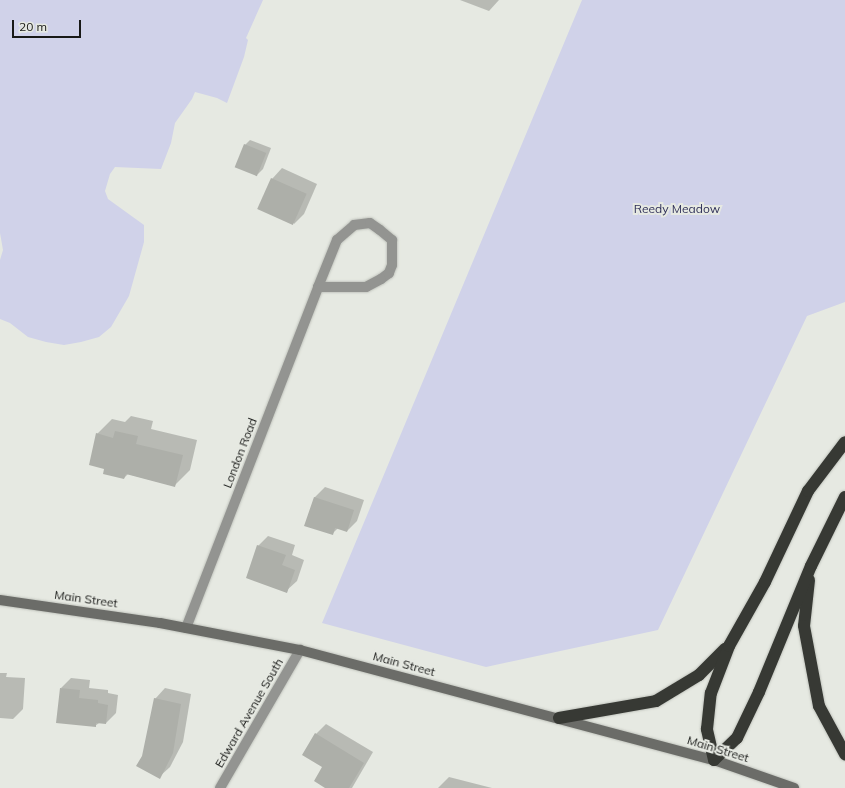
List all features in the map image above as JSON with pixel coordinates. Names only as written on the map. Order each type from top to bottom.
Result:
[{"type":"highway","points":[[714,760],[707,729],[711,692],[729,646],[765,582],[808,491],[845,442]]},
{"type":"highway","points":[[714,760],[737,738],[759,692],[811,566],[845,496]]},
{"type":"highway","points":[[811,566],[804,626],[819,706],[845,754]]},
{"type":"highway","points":[[559,718],[656,701],[699,675],[729,646]]},
{"type":"street","name":"London Road","points":[[186,628],[318,287],[337,240],[354,225],[370,224],[392,240],[392,265],[389,273],[381,279],[366,287],[318,287]]},
{"type":"street","name":"Main Street","points":[[0,600],[186,628],[300,650],[714,760],[794,788]]},
{"type":"street","name":"Edward Avenue South","points":[[220,788],[300,650]]},
{"type":"green space","points":[[0,0],[263,0],[246,38],[248,40],[244,57],[227,103],[217,98],[195,92],[192,99],[175,123],[171,143],[161,169],[115,167],[110,174],[105,191],[108,199],[144,225],[144,242],[129,296],[111,327],[99,337],[81,342],[64,345],[28,337],[10,323],[0,319],[0,260],[3,250],[0,233]]},
{"type":"green space","name":"Reedy Meadow","points":[[582,0],[845,0],[845,302],[807,316],[658,630],[486,667],[322,623]]},
{"type":"building","points":[[244,144],[266,153],[257,176],[235,167]]},
{"type":"building","points":[[271,178],[307,194],[293,225],[257,209]]},
{"type":"building","points":[[115,431],[138,436],[136,444],[183,455],[175,487],[126,474],[124,479],[103,474],[104,469],[89,465],[96,433],[113,438]]},
{"type":"building","points":[[314,497],[354,510],[347,532],[335,528],[333,535],[304,526]]},
{"type":"building","points":[[257,545],[286,555],[282,565],[295,570],[287,593],[246,578]]},
{"type":"building","points":[[60,688],[80,690],[79,698],[98,700],[98,703],[108,705],[106,724],[96,723],[96,727],[56,723]]},
{"type":"building","points":[[154,698],[181,704],[173,753],[160,779],[136,766],[142,756]]},
{"type":"building","points":[[315,733],[364,763],[349,788],[325,788],[314,781],[322,767],[302,755]]}]
